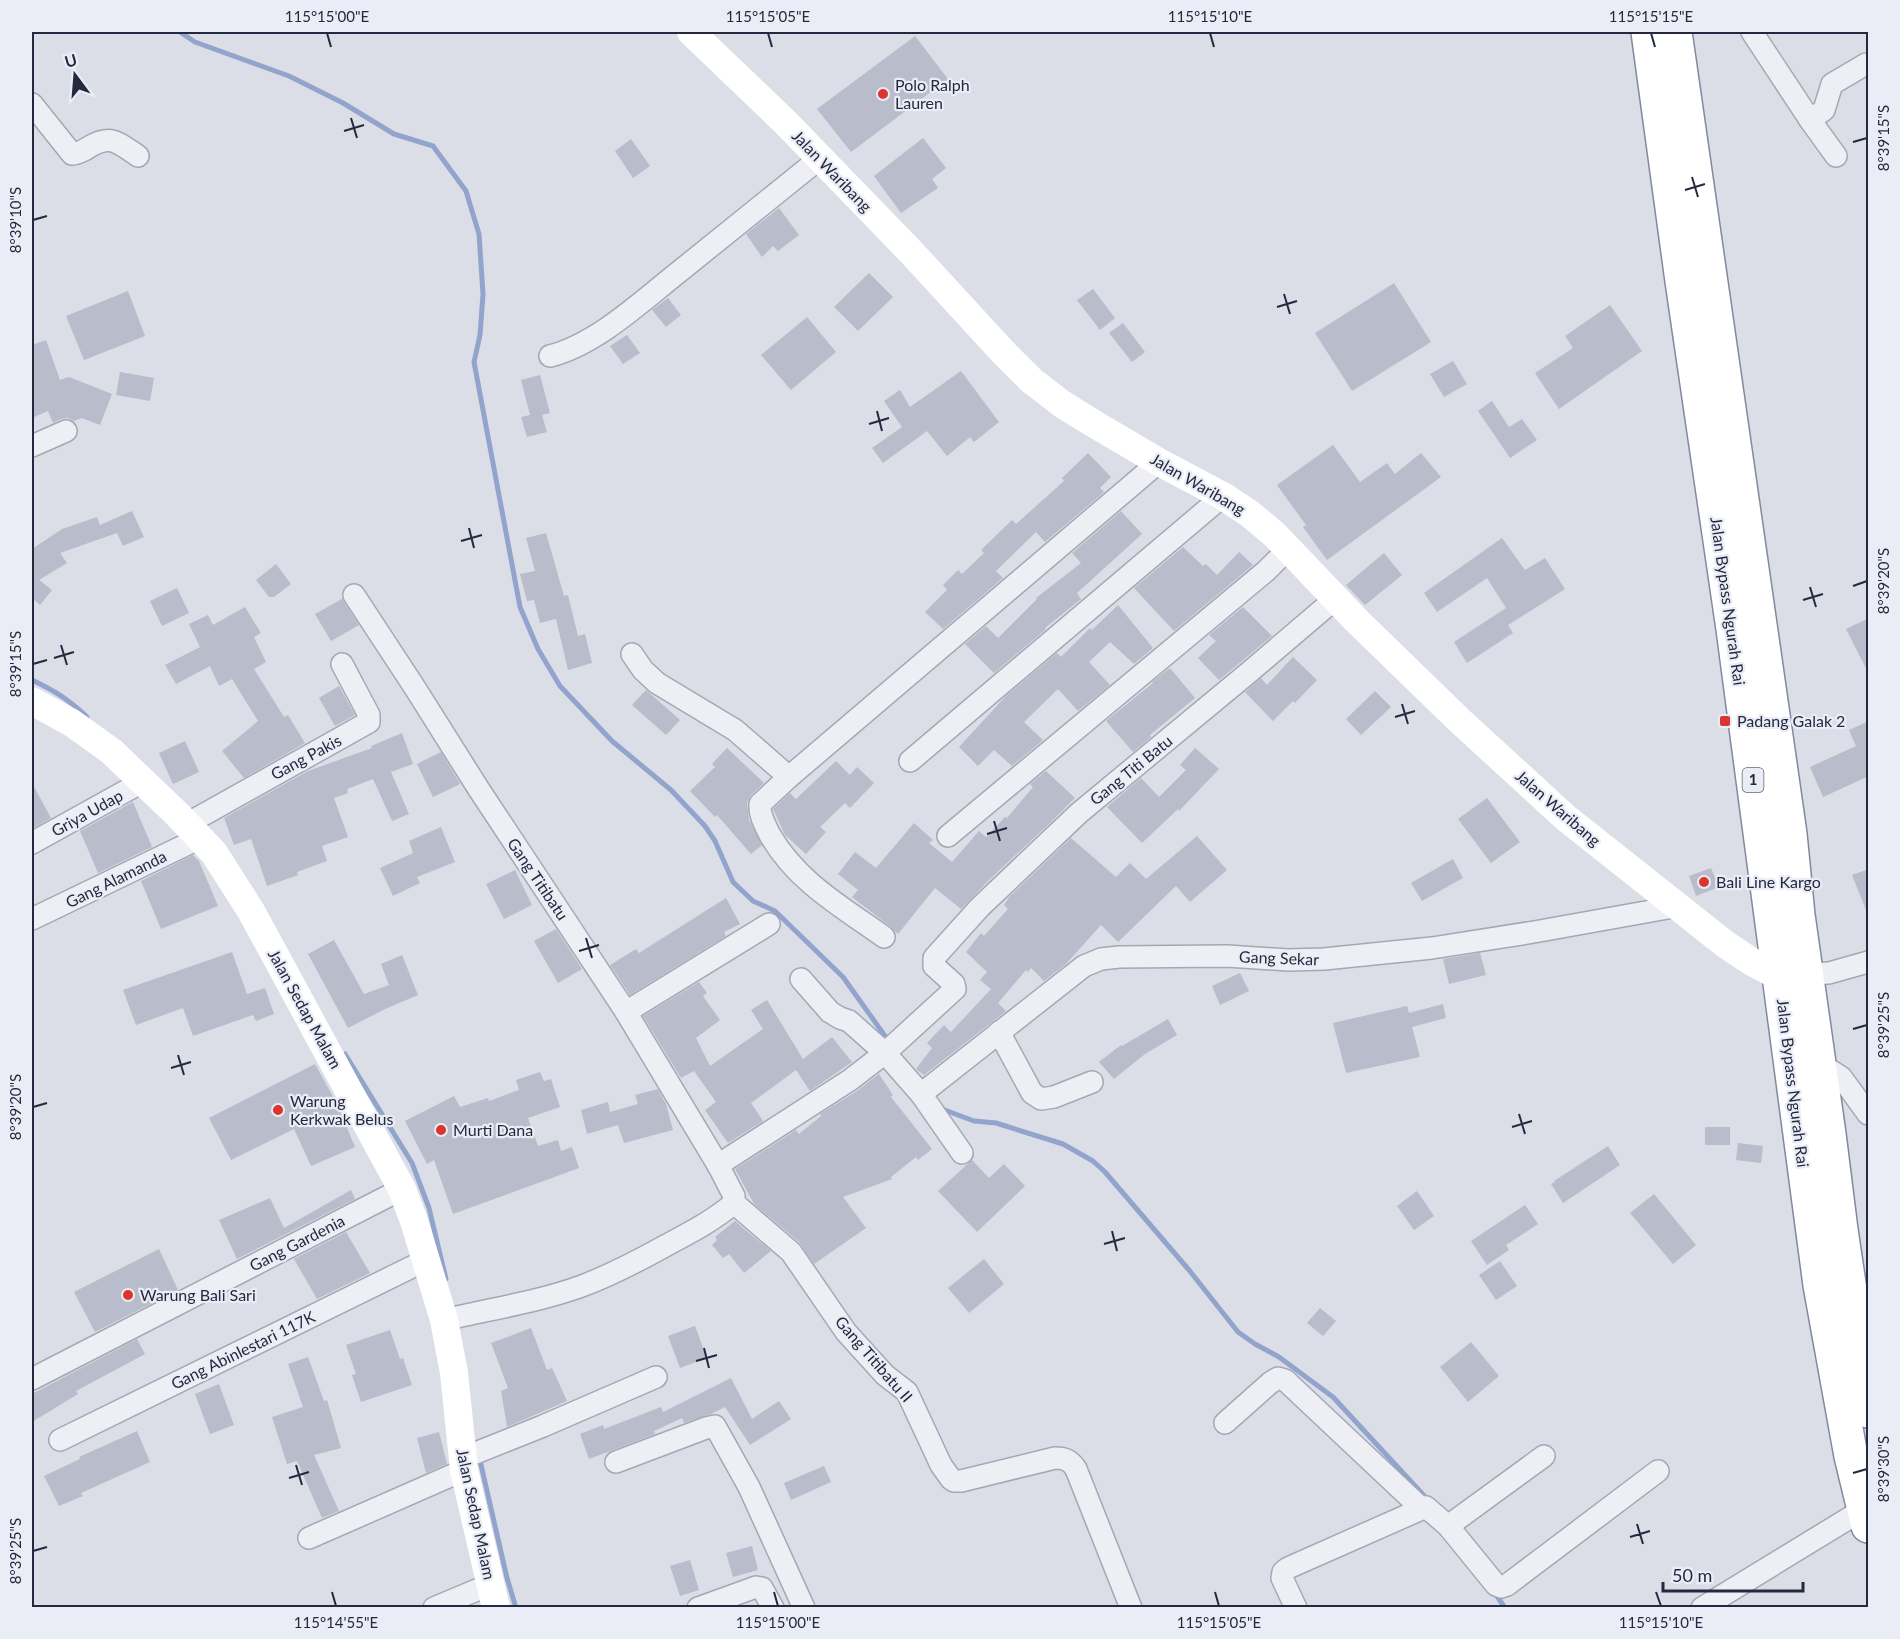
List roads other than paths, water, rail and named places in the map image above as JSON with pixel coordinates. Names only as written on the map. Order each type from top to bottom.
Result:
[{"type":"highway","name":"Jalan Bypass Ngurah Rai","points":[[1648,32],[1793,975],[1805,1065],[1820,1285],[1851,1456],[1866,1517]]},
{"type":"highway","name":"Jalan Bypass Ngurah Rai","points":[[1675,32],[1790,834],[1793,975]]},
{"type":"highway","name":"Jalan Bypass Ngurah Rai","points":[[1805,1065],[1830,1134],[1840,1230],[1869,1411]]},
{"type":"street","name":"Jalan Waribang","points":[[691,32],[786,123],[1031,380],[1062,404],[1159,462],[1223,496],[1250,514],[1275,535],[1335,599],[1459,720],[1566,818],[1725,944],[1752,962],[1793,975]]},
{"type":"street","points":[[1752,32],[1809,120],[1836,156]]},
{"type":"street","points":[[1809,120],[1824,110],[1832,84],[1866,64]]},
{"type":"street","points":[[32,104],[72,154],[79,153],[96,142],[109,140],[115,141],[138,156]]},
{"type":"street","points":[[550,356],[573,350],[588,342],[649,296],[819,159]]},
{"type":"street","points":[[32,446],[66,431]]},
{"type":"street","points":[[884,937],[814,887],[780,852],[762,819],[759,807],[789,777],[1159,462]]},
{"type":"street","points":[[910,761],[1223,496]]},
{"type":"street","points":[[948,836],[1266,571],[1288,549]]},
{"type":"street","name":"Gang Titibatu","points":[[354,595],[477,788],[626,1012],[718,1165],[735,1198],[734,1203]]},
{"type":"street","name":"Gang Titi Batu","points":[[891,1048],[955,990],[954,984],[934,966],[933,961],[937,953],[980,907],[1079,813],[1335,599]]},
{"type":"street","points":[[632,654],[643,670],[657,683],[735,730],[789,777]]},
{"type":"street","name":"Gang Pakis","points":[[194,825],[369,722],[369,715],[342,664]]},
{"type":"street","name":"Jalan Sedap Malam","points":[[34,706],[72,723],[93,738],[194,825],[226,870],[251,911],[402,1189],[426,1260],[453,1318],[453,1364],[493,1596]]},
{"type":"street","name":"Griya Udap","points":[[32,843],[142,782]]},
{"type":"street","name":"Gang Alamanda","points":[[32,919],[194,825]]},
{"type":"street","name":"Gang Sekar","points":[[924,1091],[1084,966],[1101,959],[1227,956],[1288,960],[1324,959],[1442,946],[1679,906]]},
{"type":"street","points":[[626,1012],[769,924]]},
{"type":"street","points":[[1793,975],[1829,973],[1869,962]]},
{"type":"street","points":[[801,979],[830,1012],[849,1021],[891,1048],[924,1091],[962,1153]]},
{"type":"street","points":[[999,1032],[1032,1093],[1041,1099],[1054,1097],[1092,1082]]},
{"type":"street","points":[[718,1165],[815,1104],[891,1048]]},
{"type":"street","points":[[1805,1065],[1841,1077],[1869,1114]]},
{"type":"street","name":"Gang Gardenia","points":[[32,1379],[402,1189]]},
{"type":"street","points":[[453,1318],[544,1298],[592,1282],[694,1231],[716,1218],[734,1203]]},
{"type":"street","name":"Gang Titibatu II","points":[[734,1203],[791,1252],[846,1332],[885,1375],[907,1392],[941,1464],[951,1479],[961,1481],[1055,1458],[1066,1459],[1072,1463],[1131,1608]]},
{"type":"street","name":"Gang Abinlestari 117K","points":[[60,1440],[426,1260]]},
{"type":"street","points":[[309,1539],[471,1458],[656,1377]]},
{"type":"street","points":[[1225,1423],[1270,1383],[1278,1378],[1285,1380],[1421,1508]]},
{"type":"street","points":[[616,1462],[715,1426],[749,1486],[804,1608]]},
{"type":"street","points":[[1448,1526],[1544,1456]]},
{"type":"street","points":[[1296,1608],[1282,1578],[1283,1572],[1288,1568],[1426,1507],[1448,1526],[1496,1585],[1501,1587],[1507,1585],[1658,1471]]},
{"type":"street","points":[[1702,1608],[1866,1517]]},
{"type":"street","points":[[698,1608],[756,1587],[762,1588],[770,1603]]},
{"type":"street","points":[[434,1608],[493,1596]]},
{"type":"waterway","points":[[180,32],[195,42],[289,76],[343,103],[394,134],[433,146],[466,191],[479,234],[483,294],[480,335],[474,362],[520,607],[538,649],[560,686],[612,741],[671,790],[705,826],[715,841],[733,882],[753,901],[775,911],[843,977],[890,1043]]},
{"type":"waterway","points":[[32,680],[61,696],[87,717]]},
{"type":"waterway","points":[[345,1054],[412,1163],[429,1208],[446,1279]]},
{"type":"waterway","points":[[942,1109],[974,1121],[996,1123],[1063,1144],[1093,1161],[1189,1270],[1238,1332],[1279,1357],[1333,1397],[1428,1500]]},
{"type":"waterway","points":[[479,1456],[516,1608]]},
{"type":"waterway","points":[[1495,1593],[1505,1608]]},
{"type":"place","name":"Polo Ralph Lauren","points":[[883,94]]},
{"type":"place","name":"Padang Galak 2","points":[[1725,721]]},
{"type":"place","name":"Bali Line Kargo","points":[[1704,882]]},
{"type":"place","name":"Warung Kerkwak Belus","points":[[278,1110]]},
{"type":"place","name":"Murti Dana","points":[[441,1130]]},
{"type":"place","name":"Warung Bali Sari","points":[[128,1295]]}]
